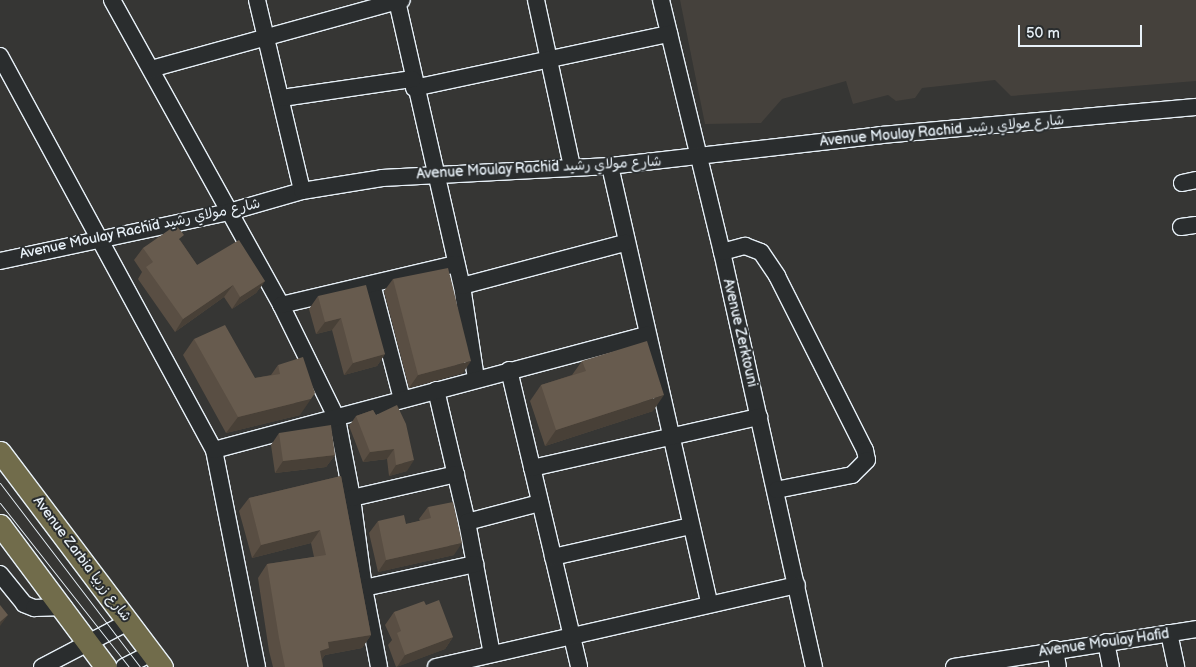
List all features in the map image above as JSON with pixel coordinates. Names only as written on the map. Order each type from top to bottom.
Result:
[{"type":"main road","name":"Avenue Zarbia شارع زربيا","points":[[0,452],[130,621],[157,660]]},
{"type":"main road","points":[[0,525],[64,607],[106,667]]},
{"type":"street","points":[[112,0],[281,305],[338,419],[352,498],[364,588],[379,667]]},
{"type":"street","points":[[257,0],[268,38],[302,191]]},
{"type":"street","points":[[536,0],[572,166]]},
{"type":"street","name":"Avenue Zerktouni","points":[[661,0],[722,252],[814,667]]},
{"type":"street","points":[[151,68],[400,1],[414,83],[438,173],[462,286],[476,379]]},
{"type":"street","points":[[282,98],[414,83],[548,59],[669,34]]},
{"type":"street","points":[[0,56],[102,239],[214,450],[257,667]]},
{"type":"street","name":"Avenue Moulay Rachid شارع مولاي رشيد","points":[[3,259],[229,212],[302,191],[438,173],[572,166],[610,166],[881,135],[1196,107]]},
{"type":"street","points":[[610,166],[709,603]]},
{"type":"street","points":[[462,286],[626,243]]},
{"type":"street","points":[[722,252],[745,246],[761,252],[777,276],[866,450],[867,460],[852,475],[776,490]]},
{"type":"street","points":[[281,305],[456,264]]},
{"type":"street","points":[[372,284],[402,399]]},
{"type":"street","points":[[214,450],[338,419],[402,399],[647,335]]},
{"type":"street","points":[[509,370],[579,667]]},
{"type":"street","points":[[436,390],[467,522],[492,654]]},
{"type":"street","points":[[532,468],[670,435],[759,417]]},
{"type":"street","points":[[352,498],[456,474]]},
{"type":"street","points":[[467,522],[540,503]]},
{"type":"street","points":[[553,557],[691,526]]},
{"type":"street","points":[[364,588],[475,564]]},
{"type":"street","points":[[0,574],[24,604],[34,608],[64,607]]},
{"type":"street","points":[[436,667],[709,603],[796,585]]},
{"type":"street","points":[[42,667],[130,621]]},
{"type":"street","name":"Avenue Moulay Hafid","points":[[954,667],[991,664],[1055,649],[1196,629]]},
{"type":"street","points":[[1168,633],[1176,667]]},
{"type":"street","points":[[1106,642],[1111,667]]},
{"type":"street","points":[[1055,649],[1058,667]]},
{"type":"street","points":[[124,667],[157,660]]},
{"type":"shaded area","points":[[680,0],[1196,0],[1196,81],[1011,96],[995,80],[922,88],[915,98],[896,101],[888,95],[853,104],[846,81],[782,99],[761,123],[705,124]]},
{"type":"building","points":[[176,225],[184,235],[179,239],[197,265],[239,240],[265,281],[240,297],[233,285],[183,319],[146,267],[153,262],[143,248]]},
{"type":"building","points":[[448,268],[471,361],[418,375],[393,279]]},
{"type":"building","points":[[366,285],[385,354],[353,363],[341,318],[325,322],[318,296]]},
{"type":"building","points":[[225,325],[255,378],[280,374],[278,365],[303,357],[315,393],[311,399],[238,417],[194,339]]},
{"type":"building","points":[[647,341],[664,395],[556,430],[541,385],[586,371],[582,361]]},
{"type":"building","points":[[397,405],[406,424],[414,460],[396,465],[394,449],[370,452],[356,416],[373,410],[376,415]]},
{"type":"building","points":[[331,425],[335,455],[283,461],[279,433]]},
{"type":"building","points":[[341,476],[371,635],[328,642],[329,648],[320,651],[323,667],[285,667],[267,564],[326,555],[320,530],[261,545],[249,498]]},
{"type":"building","points":[[453,502],[462,543],[386,560],[378,521],[404,515],[406,524],[431,518],[428,507]]},
{"type":"building","points":[[439,600],[453,637],[405,655],[397,633],[401,631],[394,612],[424,601],[426,605]]},
{"type":"building","points":[[0,605],[8,615],[0,622]]},
{"type":"tram line","points":[[0,483],[140,667]]},
{"type":"tram line","points":[[0,503],[129,667]]}]
